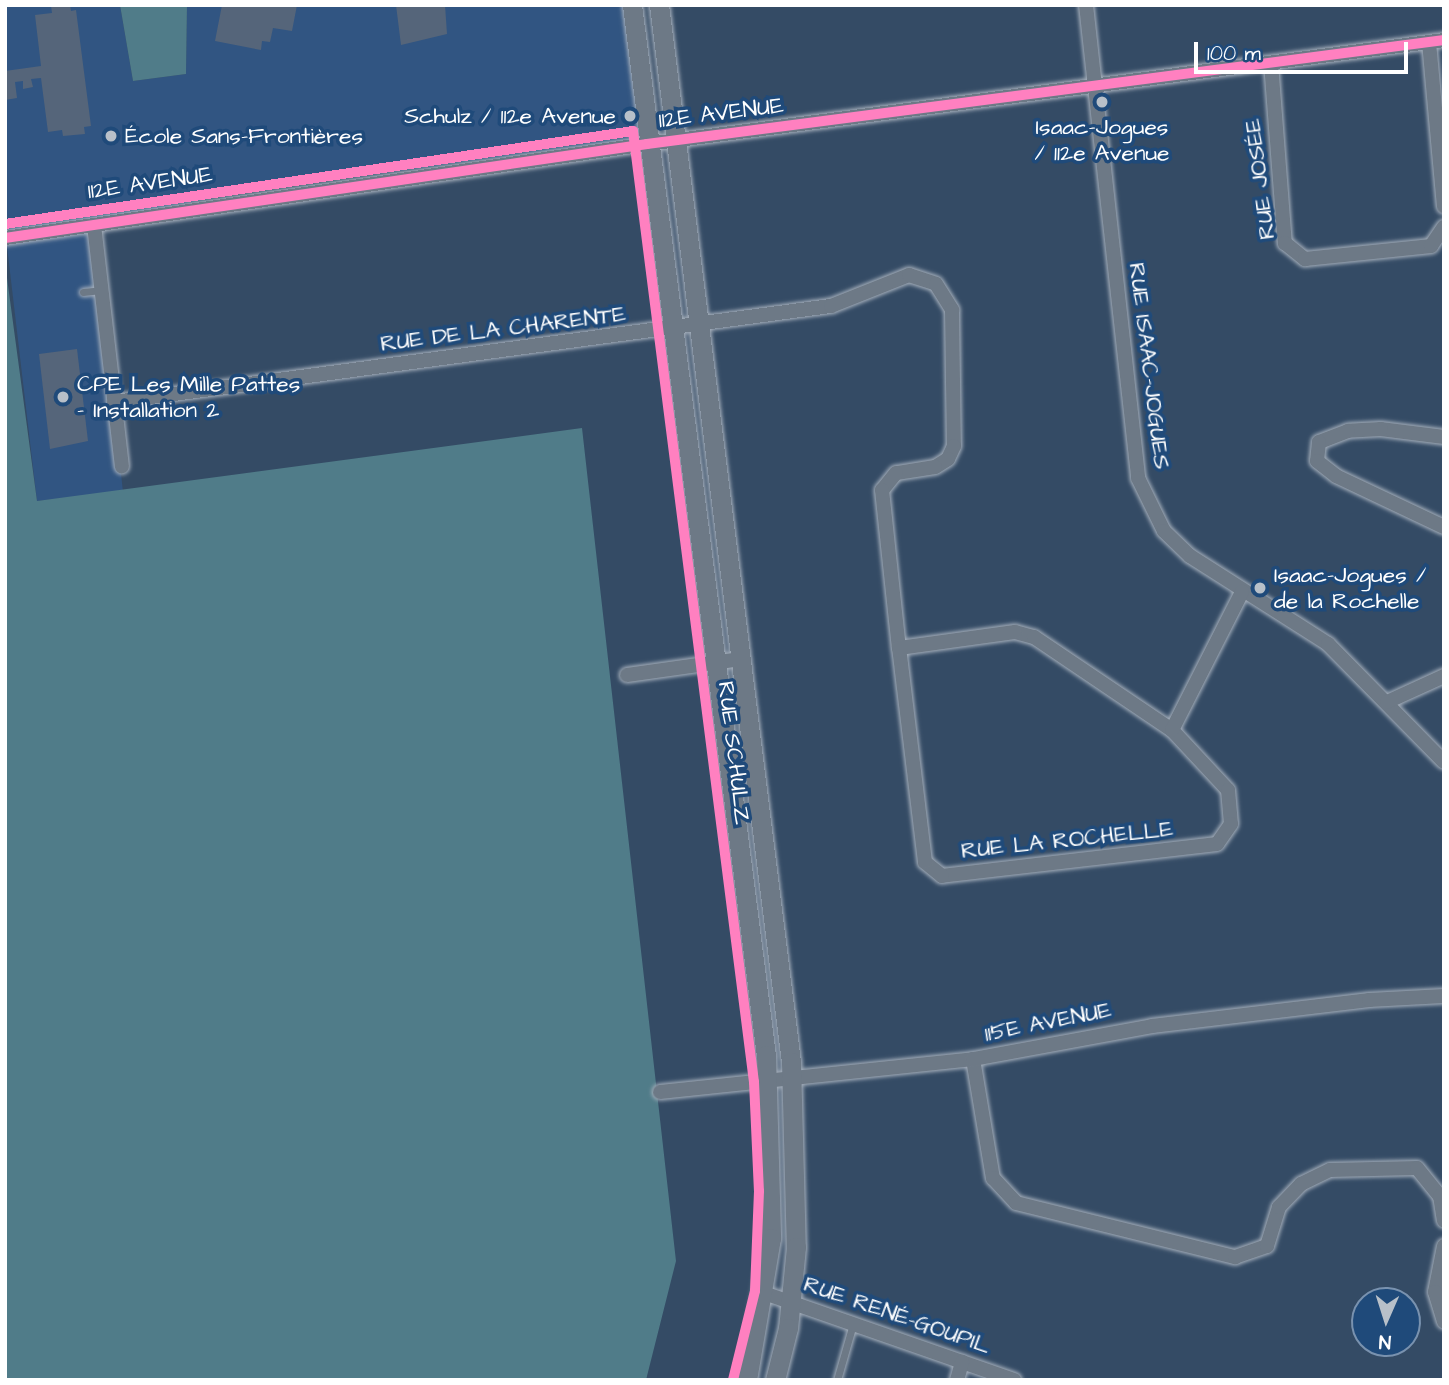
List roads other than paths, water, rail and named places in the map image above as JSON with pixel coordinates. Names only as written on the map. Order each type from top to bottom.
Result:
[{"type":"street","name":"RUE SCHULZ","points":[[632,5],[646,144],[718,662],[767,1080],[771,1238],[764,1293],[747,1380]]},
{"type":"street","name":"RUE ISAAC-JOGUES","points":[[1086,5],[1138,478],[1164,531],[1242,592],[1328,644],[1444,762]]},
{"type":"street","name":"RUE SCHULZ","points":[[660,15],[702,326],[792,1077],[797,1161],[791,1303],[775,1380]]},
{"type":"street","points":[[634,26],[660,15]]},
{"type":"street","points":[[1436,41],[1444,206]]},
{"type":"street","name":"112E AVENUE","points":[[5,238],[675,140],[1436,41]]},
{"type":"street","name":"RUE JOSÉE","points":[[1271,63],[1285,243],[1305,259],[1431,246],[1444,227]]},
{"type":"street","points":[[94,225],[122,466]]},
{"type":"street","name":"RUE DE LA CHARENTE","points":[[114,402],[702,326],[831,306],[909,275],[936,284],[952,310],[954,446],[948,459],[935,467],[896,473],[882,490],[900,648]]},
{"type":"street","points":[[1444,437],[1381,429],[1348,431],[1319,442],[1317,461],[1336,475],[1444,527]]},
{"type":"street","points":[[1172,730],[1242,592]]},
{"type":"street","name":"RUE LA ROCHELLE","points":[[1015,632],[1034,637],[1172,730],[1228,790],[1231,824],[1217,844],[942,876],[925,862],[900,648],[1015,632]]},
{"type":"street","points":[[627,675],[741,659]]},
{"type":"street","points":[[1387,702],[1444,676]]},
{"type":"street","name":"115E AVENUE","points":[[660,1093],[973,1059],[1153,1026],[1369,1000],[1444,996]]},
{"type":"street","points":[[973,1059],[993,1178],[1016,1203],[1235,1257],[1267,1246],[1279,1207],[1301,1184],[1330,1170],[1417,1168],[1440,1196],[1444,1221]]},
{"type":"street","points":[[1444,1246],[1435,1292],[1444,1322]]},
{"type":"street","name":"RUE RENÉ-GOUPIL","points":[[764,1293],[1014,1380]]},
{"type":"street","points":[[957,1380],[962,1362]]},
{"type":"lane","points":[[83,292],[101,290]]},
{"type":"lane","points":[[837,1380],[853,1324]]},
{"type":"place","name":"Isaac-Jogues / 112e Avenue","points":[[1102,102]]},
{"type":"place","name":"Schulz / 112e Avenue","points":[[630,116]]},
{"type":"place","name":"École Sans-Frontières","points":[[111,136]]},
{"type":"place","name":"CPE Les Mille Pattes - Installation 2","points":[[63,397]]},
{"type":"place","name":"Isaac-Jogues / de la Rochelle","points":[[1260,588]]}]
